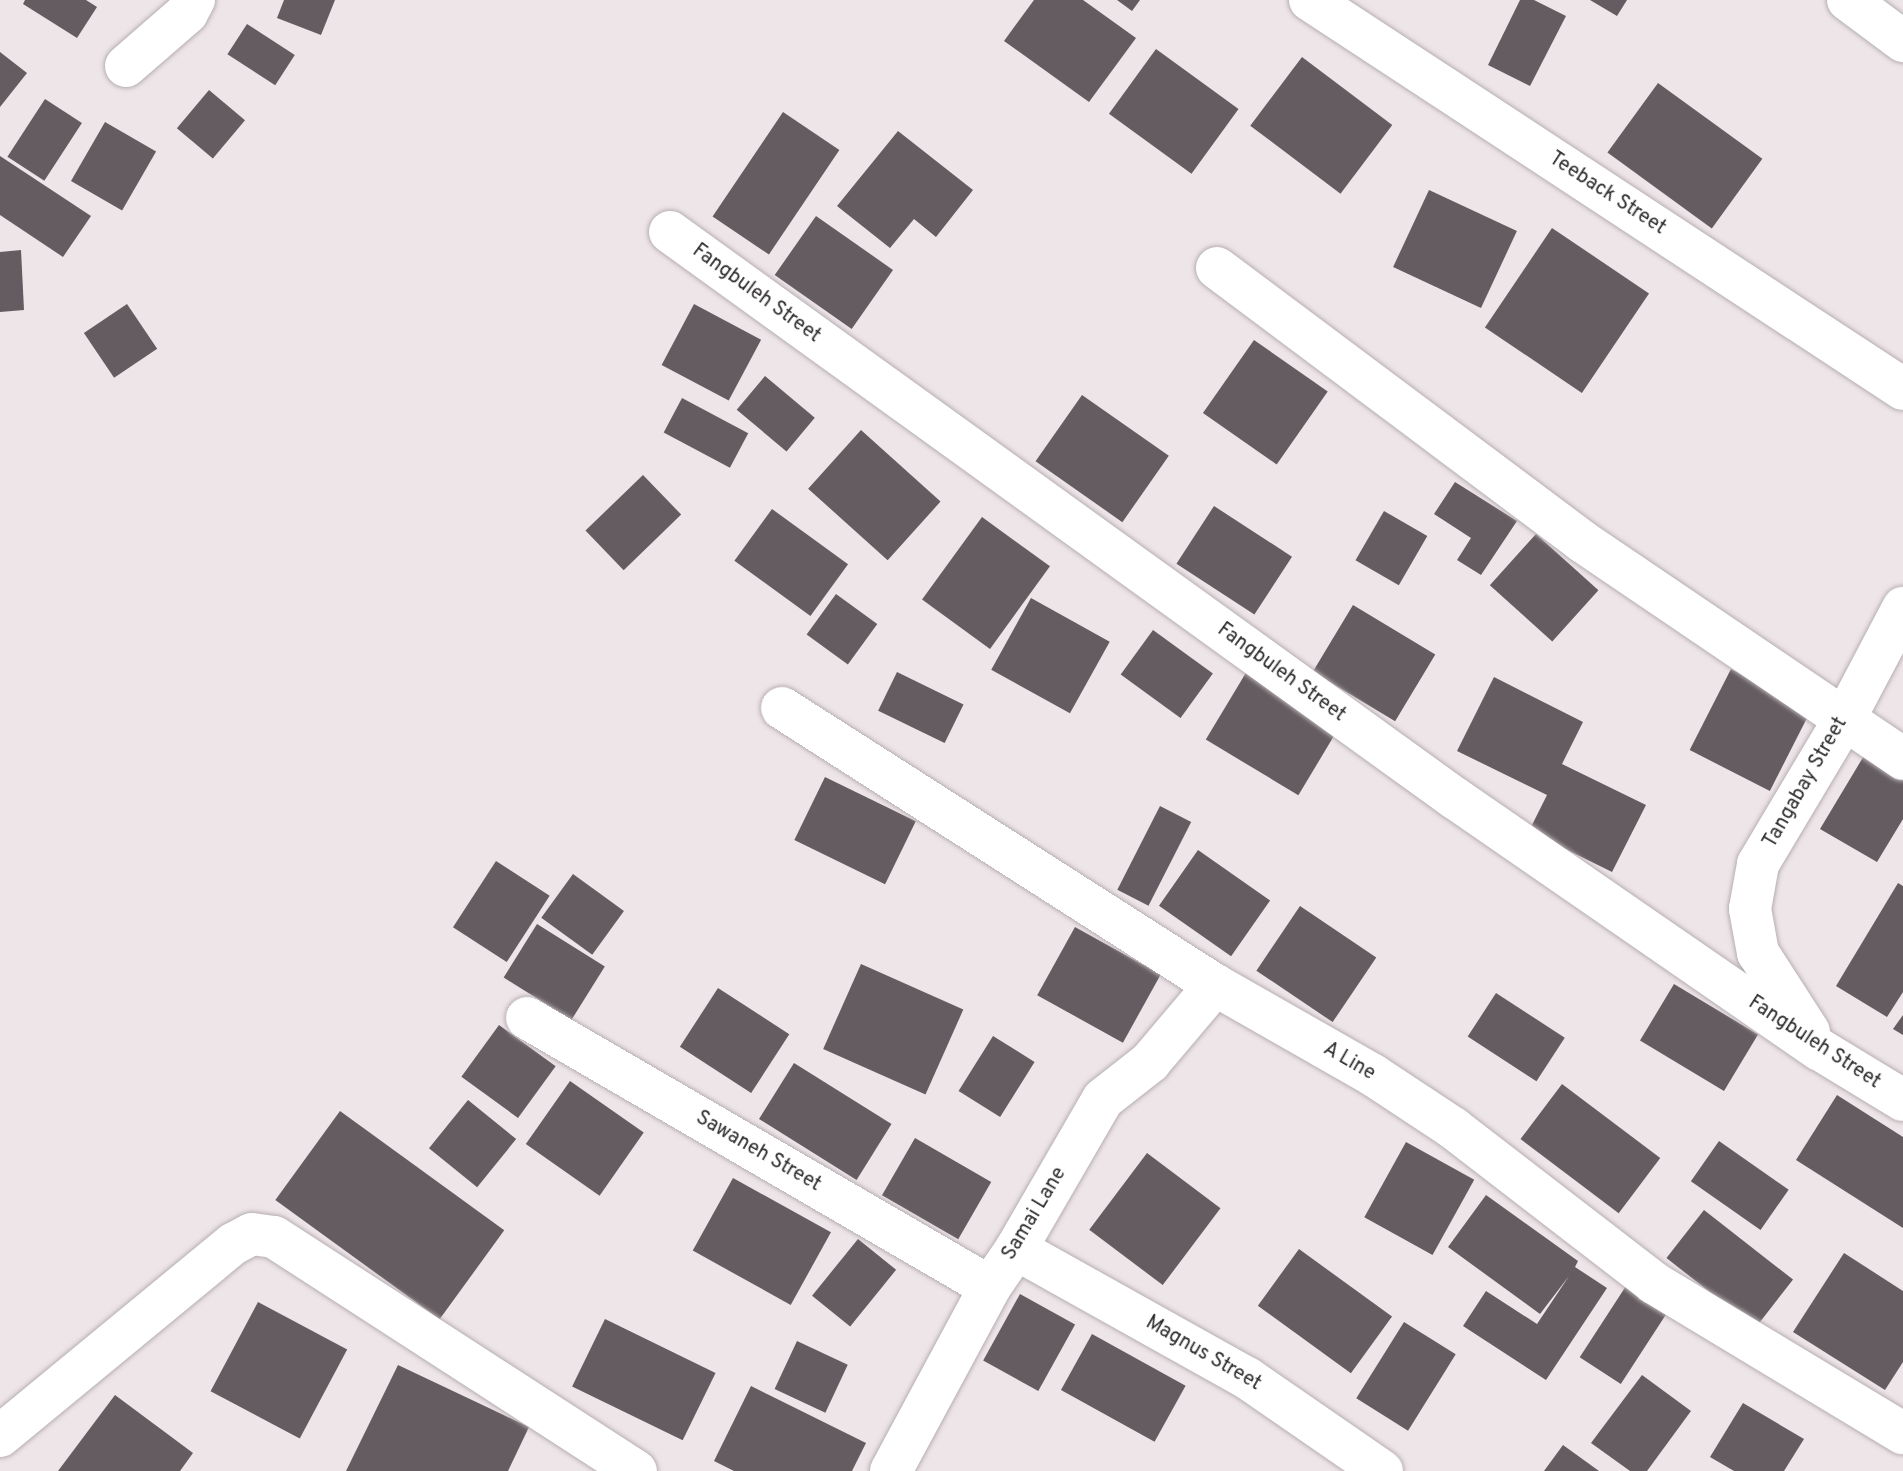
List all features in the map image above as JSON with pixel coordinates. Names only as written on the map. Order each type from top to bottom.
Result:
[{"type":"street","points":[[126,66],[187,13],[194,0]]},
{"type":"street","name":"Teeback Street","points":[[1310,0],[1903,389]]},
{"type":"street","points":[[1848,0],[1903,41]]},
{"type":"street","name":"Fangbuleh Street","points":[[670,232],[1443,790],[1819,1049],[1903,1100]]},
{"type":"street","points":[[1217,268],[1583,542],[1903,759]]},
{"type":"street","name":"Tangabay Street","points":[[1819,1049],[1758,953],[1750,909],[1758,864],[1844,720],[1903,608]]},
{"type":"street","name":"A Line","points":[[782,708],[1215,985],[1373,1075],[1453,1128],[1654,1283],[1903,1433]]},
{"type":"street","name":"Samai Lane","points":[[891,1471],[990,1287],[1016,1249],[1103,1099],[1150,1062],[1215,985]]},
{"type":"street","name":"Sawaneh Street","points":[[527,1018],[990,1287]]},
{"type":"street","points":[[0,1436],[233,1244],[252,1234],[274,1237],[636,1471]]},
{"type":"street","name":"Magnus Street","points":[[1016,1249],[1247,1378],[1382,1471]]},
{"type":"building","points":[[25,0],[86,0],[97,7],[77,38],[23,4]]},
{"type":"building","points":[[284,0],[335,0],[321,35],[277,18]]},
{"type":"building","points":[[1034,0],[1083,0],[1136,38],[1089,102],[1004,41]]},
{"type":"building","points":[[1117,0],[1140,0],[1132,11]]},
{"type":"building","points":[[1520,0],[1534,0],[1566,16],[1530,86],[1488,65]]},
{"type":"building","points":[[1590,0],[1627,0],[1617,16]]},
{"type":"building","points":[[247,24],[295,55],[275,85],[227,54]]},
{"type":"building","points":[[1156,49],[1239,109],[1191,174],[1109,114]]},
{"type":"building","points":[[0,52],[27,73],[0,107]]},
{"type":"building","points":[[1302,57],[1392,125],[1340,194],[1250,126]]},
{"type":"building","points":[[1658,83],[1762,159],[1712,228],[1607,153]]},
{"type":"building","points":[[209,90],[245,120],[213,159],[177,128]]},
{"type":"building","points":[[45,99],[82,123],[44,181],[7,157]]},
{"type":"building","points":[[783,112],[839,150],[769,254],[713,216]]},
{"type":"building","points":[[105,122],[156,152],[122,210],[71,181]]},
{"type":"building","points":[[898,131],[973,190],[936,237],[914,219],[890,248],[837,206]]},
{"type":"building","points":[[0,156],[91,216],[63,257],[0,215]]},
{"type":"building","points":[[1429,190],[1517,231],[1481,308],[1393,267]]},
{"type":"building","points":[[816,216],[893,270],[852,329],[775,275]]},
{"type":"building","points":[[1552,228],[1649,293],[1582,393],[1485,327]]},
{"type":"building","points":[[21,250],[24,310],[0,312],[0,252]]},
{"type":"building","points":[[127,304],[157,349],[114,378],[84,333]]},
{"type":"building","points":[[694,304],[761,340],[729,401],[662,365]]},
{"type":"building","points":[[1254,340],[1328,392],[1277,465],[1203,413]]},
{"type":"building","points":[[765,376],[815,418],[787,451],[737,410]]},
{"type":"building","points":[[1082,395],[1169,456],[1122,522],[1036,461]]},
{"type":"building","points":[[682,398],[748,433],[730,468],[664,432]]},
{"type":"building","points":[[861,430],[941,502],[888,560],[808,489]]},
{"type":"building","points":[[643,475],[681,515],[624,570],[585,531]]},
{"type":"building","points":[[1455,482],[1517,521],[1481,575],[1457,560],[1471,538],[1434,514]]},
{"type":"building","points":[[1214,506],[1292,557],[1254,615],[1176,564]]},
{"type":"building","points":[[772,509],[848,564],[810,616],[734,561]]},
{"type":"building","points":[[1384,511],[1427,536],[1399,585],[1356,560]]},
{"type":"building","points":[[982,517],[1050,566],[990,649],[922,600]]},
{"type":"building","points":[[1536,534],[1598,590],[1552,641],[1490,585]]},
{"type":"building","points":[[836,594],[877,624],[848,664],[807,634]]},
{"type":"building","points":[[1031,598],[1110,642],[1070,713],[991,670]]},
{"type":"building","points":[[1353,605],[1435,654],[1395,721],[1313,672]]},
{"type":"building","points":[[1153,630],[1213,673],[1181,718],[1121,674]]},
{"type":"building","points":[[1731,669],[1811,710],[1770,791],[1690,750]]},
{"type":"building","points":[[1247,671],[1340,727],[1298,795],[1206,740]]},
{"type":"building","points":[[897,672],[964,704],[945,743],[878,711]]},
{"type":"building","points":[[1494,677],[1583,722],[1562,764],[1646,805],[1612,872],[1529,831],[1547,795],[1457,751]]},
{"type":"building","points":[[1865,754],[1903,776],[1903,819],[1877,862],[1820,829]]},
{"type":"building","points":[[825,777],[916,821],[885,884],[794,840]]},
{"type":"building","points":[[1160,806],[1191,822],[1149,906],[1117,890]]},
{"type":"building","points":[[1198,850],[1270,900],[1231,956],[1159,906]]},
{"type":"building","points":[[496,861],[550,896],[507,962],[453,927]]},
{"type":"building","points":[[573,874],[624,911],[592,955],[541,918]]},
{"type":"building","points":[[1898,883],[1903,886],[1903,992],[1887,1017],[1836,986]]},
{"type":"building","points":[[1300,906],[1376,957],[1333,1022],[1256,971]]},
{"type":"building","points":[[537,924],[605,966],[571,1020],[504,977]]},
{"type":"building","points":[[1075,927],[1161,975],[1123,1043],[1037,995]]},
{"type":"building","points":[[861,964],[963,1010],[925,1095],[823,1049]]},
{"type":"building","points":[[1674,984],[1758,1034],[1724,1091],[1640,1041]]},
{"type":"building","points":[[718,988],[789,1034],[751,1093],[680,1047]]},
{"type":"building","points":[[1496,993],[1565,1038],[1536,1081],[1468,1037]]},
{"type":"building","points":[[1903,1015],[1903,1035],[1893,1029]]},
{"type":"building","points":[[499,1025],[556,1066],[518,1118],[461,1077]]},
{"type":"building","points":[[993,1036],[1035,1062],[1000,1117],[959,1091]]},
{"type":"building","points":[[794,1063],[892,1124],[857,1180],[759,1119]]},
{"type":"building","points":[[570,1081],[644,1133],[600,1196],[526,1144]]},
{"type":"building","points":[[1562,1084],[1660,1158],[1619,1213],[1520,1139]]},
{"type":"building","points":[[1837,1095],[1903,1137],[1903,1228],[1796,1160]]},
{"type":"building","points":[[468,1100],[516,1139],[477,1187],[429,1148]]},
{"type":"building","points":[[340,1111],[504,1230],[440,1319],[275,1200]]},
{"type":"building","points":[[915,1138],[991,1182],[958,1239],[882,1195]]},
{"type":"building","points":[[1719,1141],[1789,1190],[1761,1230],[1691,1181]]},
{"type":"building","points":[[1406,1142],[1474,1180],[1433,1255],[1364,1217]]},
{"type":"building","points":[[1147,1153],[1220,1208],[1163,1285],[1089,1230]]},
{"type":"building","points":[[733,1178],[831,1232],[791,1305],[693,1251]]},
{"type":"building","points":[[1486,1195],[1578,1261],[1575,1267],[1607,1288],[1546,1380],[1463,1326],[1486,1291],[1537,1324],[1569,1276],[1540,1314],[1448,1247]]},
{"type":"building","points":[[1704,1210],[1793,1280],[1755,1328],[1666,1258]]},
{"type":"building","points":[[858,1239],[896,1270],[850,1327],[812,1296]]},
{"type":"building","points":[[1299,1249],[1392,1317],[1351,1373],[1258,1306]]},
{"type":"building","points":[[1844,1253],[1903,1291],[1903,1362],[1885,1390],[1793,1332]]},
{"type":"building","points":[[1626,1286],[1667,1313],[1621,1384],[1580,1357]]},
{"type":"building","points":[[1020,1294],[1075,1325],[1038,1391],[983,1360]]},
{"type":"building","points":[[258,1302],[347,1349],[300,1439],[211,1391]]},
{"type":"building","points":[[605,1319],[716,1373],[683,1440],[572,1386]]},
{"type":"building","points":[[1404,1322],[1456,1354],[1408,1431],[1356,1398]]},
{"type":"building","points":[[1092,1334],[1186,1386],[1155,1442],[1061,1390]]},
{"type":"building","points":[[797,1341],[848,1365],[825,1413],[775,1389]]},
{"type":"building","points":[[398,1365],[529,1427],[508,1471],[346,1471]]},
{"type":"building","points":[[1642,1375],[1691,1411],[1647,1471],[1630,1471],[1591,1443]]},
{"type":"building","points":[[751,1386],[866,1443],[852,1471],[734,1471],[714,1461]]},
{"type":"building","points":[[115,1395],[193,1453],[180,1471],[58,1471]]},
{"type":"building","points":[[1743,1403],[1804,1439],[1784,1471],[1734,1471],[1710,1457]]},
{"type":"building","points":[[1563,1445],[1599,1471],[1544,1471]]}]
